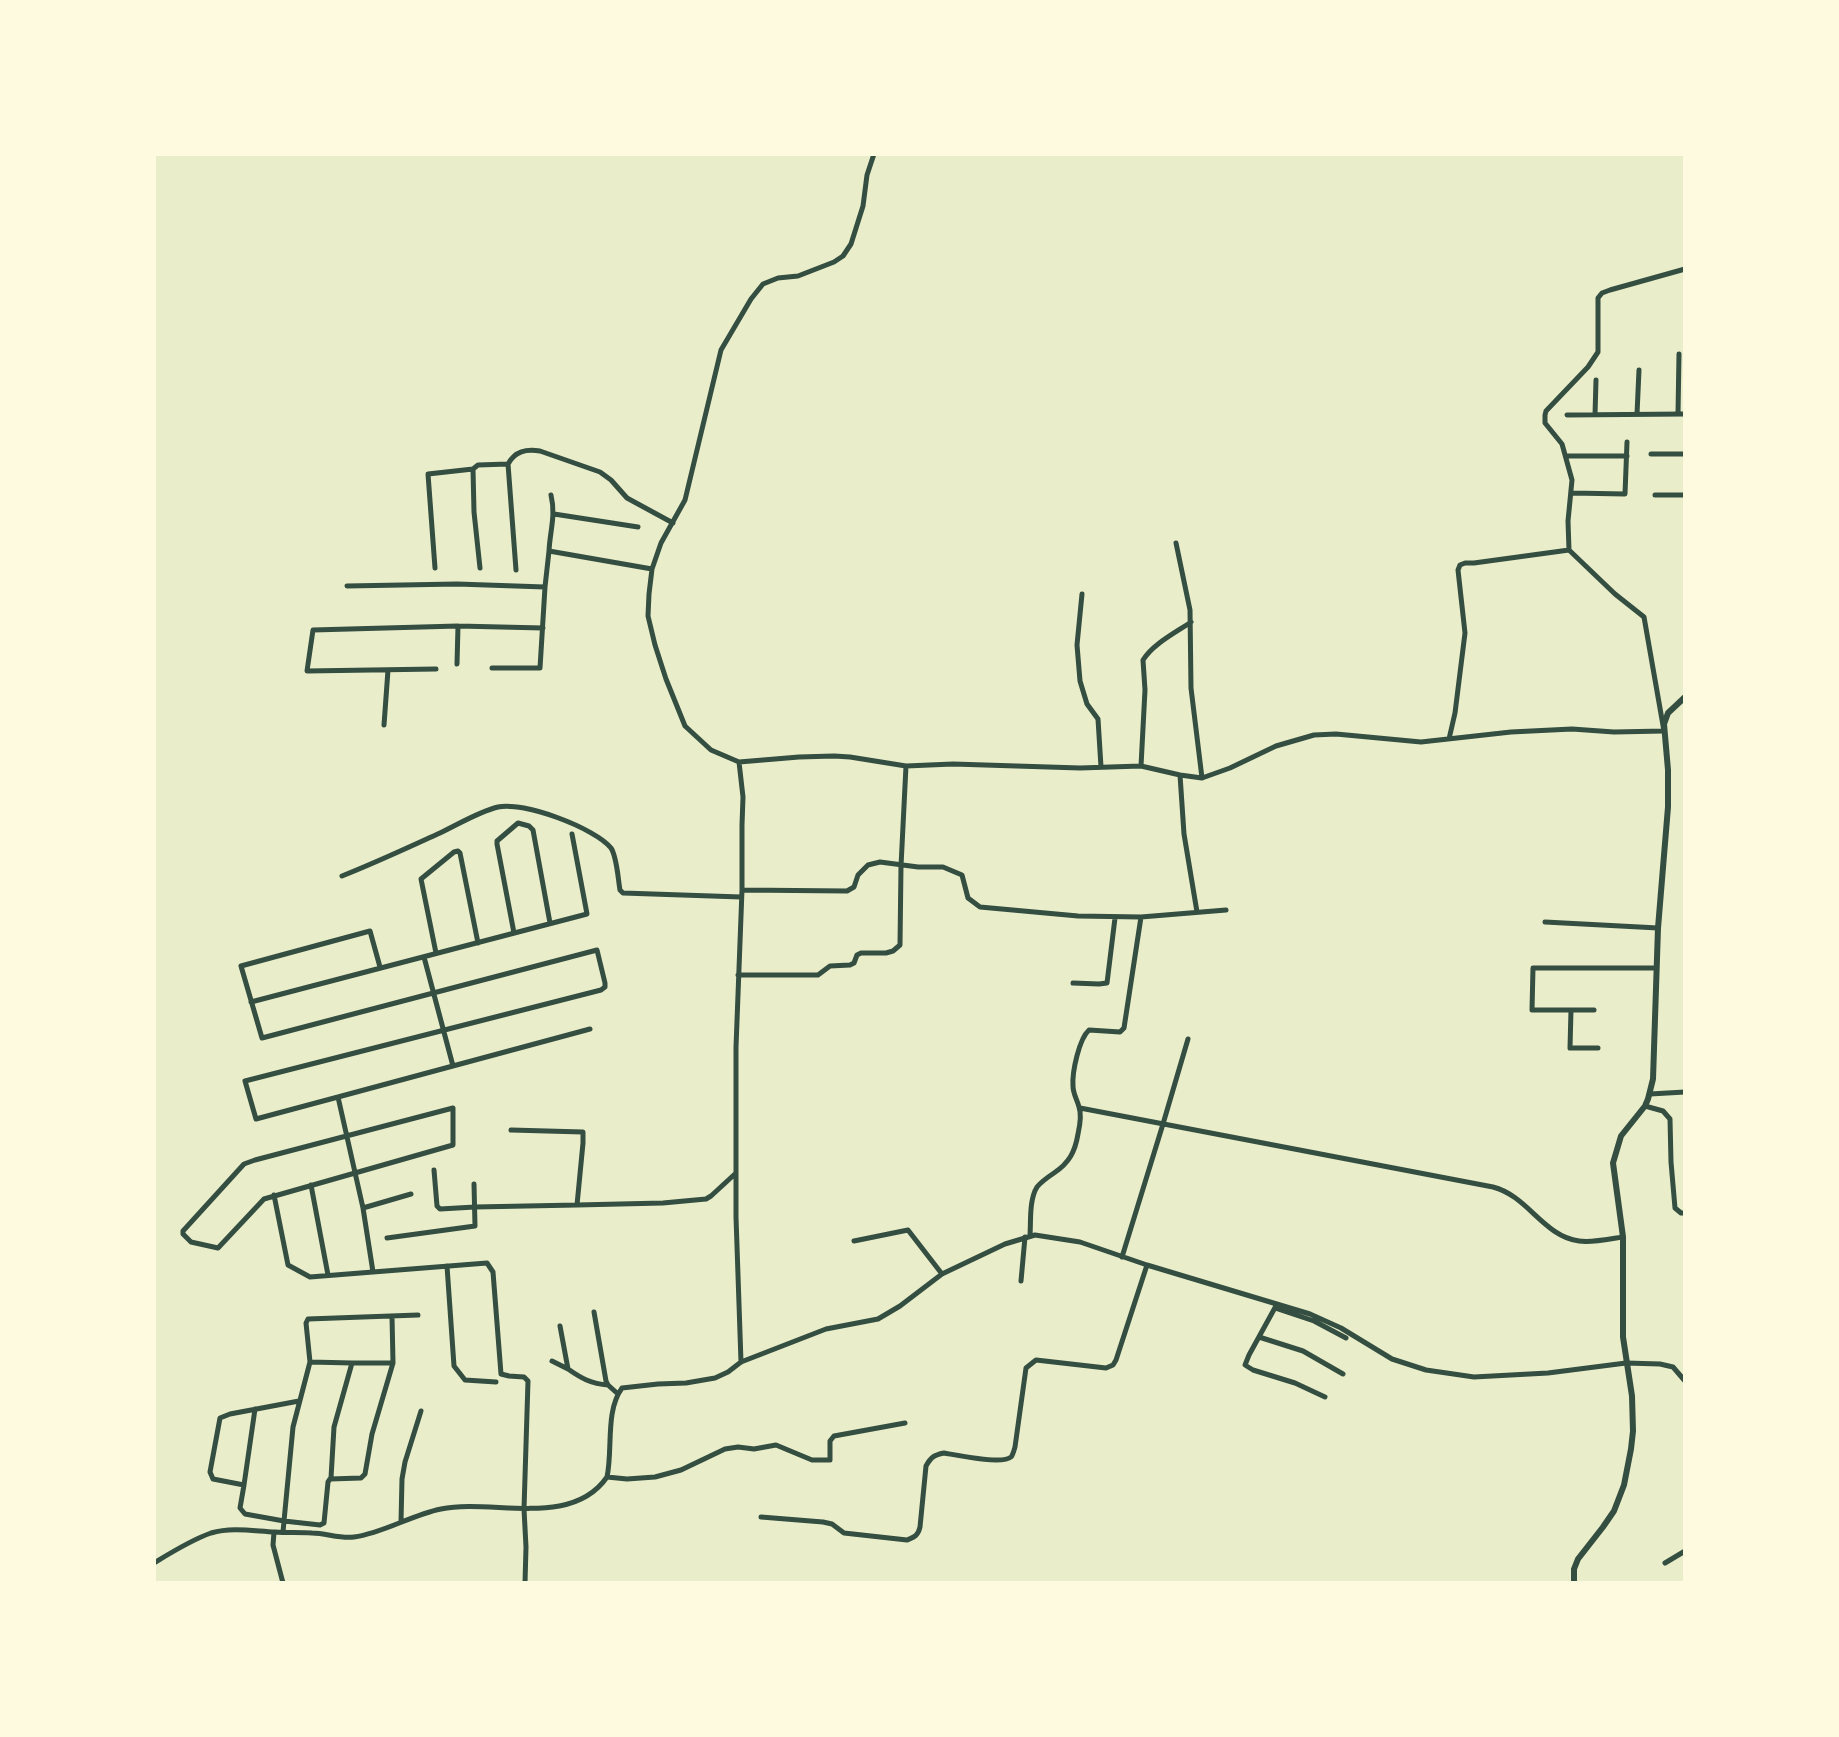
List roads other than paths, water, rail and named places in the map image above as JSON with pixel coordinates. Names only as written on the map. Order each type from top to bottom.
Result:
[{"type":"street","points":[[874,154],[867,175],[863,206],[846,253],[840,260],[798,276],[778,278],[764,284],[751,299],[721,350],[685,500],[661,543],[652,569],[648,616],[666,679],[685,726],[711,750],[739,762],[842,756],[905,766],[1141,766],[1202,778],[1276,746],[1314,735],[1336,734],[1421,742],[1511,732],[1572,729],[1664,731]]},
{"type":"street","points":[[1574,1583],[1576,1563],[1614,1511],[1628,1468],[1631,1449],[1632,1396],[1623,1337],[1623,1237],[1614,1169],[1621,1136],[1644,1106],[1650,1094],[1654,1073],[1658,929],[1668,807],[1668,771],[1664,731],[1644,617],[1569,550],[1572,480],[1562,444],[1545,423],[1545,415],[1596,357],[1599,348],[1600,295],[1685,269]]},
{"type":"street","points":[[1567,415],[1682,414],[1679,354]]},
{"type":"street","points":[[1637,414],[1639,370]]},
{"type":"street","points":[[1595,415],[1596,380]]},
{"type":"street","points":[[1572,493],[1625,494],[1627,442]]},
{"type":"street","points":[[516,570],[508,464],[515,454],[540,451],[590,468],[606,476],[630,500],[673,523]]},
{"type":"street","points":[[1651,453],[1685,454]]},
{"type":"street","points":[[1566,456],[1627,456]]},
{"type":"street","points":[[435,568],[428,474],[472,469],[478,465],[508,464]]},
{"type":"street","points":[[472,469],[480,568]]},
{"type":"street","points":[[492,668],[540,668],[550,531],[554,514],[551,495]]},
{"type":"street","points":[[1655,495],[1685,495]]},
{"type":"street","points":[[554,514],[638,527]]},
{"type":"street","points":[[1175,543],[1188,596],[1191,622],[1191,688],[1202,778]]},
{"type":"street","points":[[1449,740],[1465,633],[1458,570],[1460,565],[1569,550]]},
{"type":"street","points":[[549,551],[652,569]]},
{"type":"street","points":[[347,586],[457,584],[545,587]]},
{"type":"street","points":[[1082,594],[1077,645],[1080,681],[1085,701],[1098,719],[1101,767]]},
{"type":"street","points":[[1141,766],[1145,690],[1143,660],[1156,647],[1191,622]]},
{"type":"street","points":[[436,670],[307,671],[313,630],[458,626],[542,628]]},
{"type":"street","points":[[457,664],[458,626]]},
{"type":"street","points":[[384,725],[387,670]]},
{"type":"street","points":[[1664,731],[1666,716],[1685,697]]},
{"type":"street","points":[[739,762],[743,797],[736,1173],[741,1362]]},
{"type":"street","points":[[738,975],[818,975],[830,966],[854,963],[857,955],[861,953],[886,953],[897,949],[900,945],[905,766]]},
{"type":"street","points":[[1180,775],[1184,834],[1197,912]]},
{"type":"street","points":[[342,876],[483,813],[517,806],[567,821],[604,841],[615,856],[620,890],[623,893],[847,891],[854,887],[858,875],[868,866],[880,862],[901,866],[943,867],[962,875],[968,898],[980,907],[1115,918],[1226,910]]},
{"type":"street","points":[[514,933],[497,841],[518,823],[533,830],[550,923]]},
{"type":"street","points":[[251,1002],[587,914],[572,834]]},
{"type":"street","points":[[436,954],[421,879],[458,851],[478,943]]},
{"type":"street","points":[[1021,1281],[1035,1191],[1072,1156],[1081,1120],[1073,1085],[1081,1042],[1087,1030],[1120,1032],[1124,1028],[1141,917]]},
{"type":"street","points":[[1073,983],[1099,985],[1107,982],[1115,918]]},
{"type":"street","points":[[1545,922],[1658,929]]},
{"type":"street","points":[[380,967],[370,931],[241,965],[262,1038],[597,950],[605,983],[601,990],[246,1081],[256,1119],[590,1029]]},
{"type":"street","points":[[424,957],[453,1066]]},
{"type":"street","points":[[1594,1010],[1532,1010],[1533,968],[1657,968]]},
{"type":"street","points":[[1571,1010],[1570,1048],[1598,1048]]},
{"type":"street","points":[[1122,1257],[1188,1039]]},
{"type":"street","points":[[1650,1094],[1685,1091]]},
{"type":"street","points":[[338,1097],[363,1208],[373,1272]]},
{"type":"street","points":[[1644,1106],[1663,1111],[1670,1119],[1675,1208],[1685,1213]]},
{"type":"street","points":[[453,1108],[453,1145],[354,1173],[264,1199],[218,1248],[191,1242],[183,1234],[244,1164],[453,1108]]},
{"type":"street","points":[[1080,1108],[1493,1187],[1513,1195],[1546,1226],[1571,1239],[1590,1242],[1623,1237]]},
{"type":"street","points":[[511,1129],[583,1132],[577,1205]]},
{"type":"street","points":[[434,1170],[438,1208],[663,1203],[706,1199],[736,1173]]},
{"type":"street","points":[[387,1238],[473,1227],[476,1224],[474,1184]]},
{"type":"street","points":[[311,1185],[328,1275]]},
{"type":"street","points":[[363,1208],[411,1194]]},
{"type":"street","points":[[274,1195],[288,1265],[310,1277],[487,1263],[493,1272],[501,1374],[524,1377],[528,1381],[525,1583]]},
{"type":"street","points":[[854,1241],[908,1230],[942,1273]]},
{"type":"street","points":[[154,1563],[213,1532],[250,1530],[355,1537],[447,1508],[552,1507],[581,1498],[601,1486],[607,1477],[612,1413],[622,1388],[715,1378],[741,1362],[826,1329],[878,1319],[900,1306],[942,1273],[1028,1236],[1080,1242],[1327,1321],[1392,1359],[1411,1367],[1442,1374],[1474,1377],[1548,1373],[1626,1363],[1668,1366],[1678,1371],[1685,1381]]},
{"type":"street","points":[[761,1517],[823,1522],[832,1524],[844,1533],[907,1540],[914,1538],[920,1527],[926,1466],[930,1458],[944,1453],[998,1461],[1012,1456],[1026,1368],[1036,1360],[1106,1367],[1113,1365],[1147,1265]]},
{"type":"street","points":[[447,1266],[454,1366],[465,1380],[496,1382]]},
{"type":"street","points":[[1276,1306],[1245,1364],[1246,1367],[1295,1383],[1325,1397]]},
{"type":"street","points":[[1276,1306],[1314,1321],[1346,1338]]},
{"type":"street","points":[[594,1312],[608,1385]]},
{"type":"street","points":[[283,1532],[293,1427],[310,1362],[306,1323],[308,1319],[418,1315]]},
{"type":"street","points":[[331,1478],[361,1478],[365,1474],[372,1434],[393,1363],[392,1316]]},
{"type":"street","points":[[560,1326],[568,1369]]},
{"type":"street","points":[[1259,1337],[1303,1351],[1343,1374]]},
{"type":"street","points":[[552,1361],[583,1380],[608,1385],[618,1394]]},
{"type":"street","points":[[310,1362],[393,1363]]},
{"type":"street","points":[[255,1409],[241,1511],[284,1521],[323,1524],[328,1482],[331,1478],[334,1427],[352,1363]]},
{"type":"street","points":[[244,1485],[213,1479],[210,1472],[220,1418],[299,1401]]},
{"type":"street","points":[[401,1522],[404,1471],[421,1411]]},
{"type":"street","points":[[607,1477],[655,1477],[681,1470],[725,1448],[738,1447],[754,1449],[776,1445],[812,1460],[830,1460],[830,1441],[834,1436],[905,1423]]},
{"type":"street","points":[[274,1532],[273,1545],[283,1583]]},
{"type":"street","points":[[1665,1563],[1685,1551]]}]
